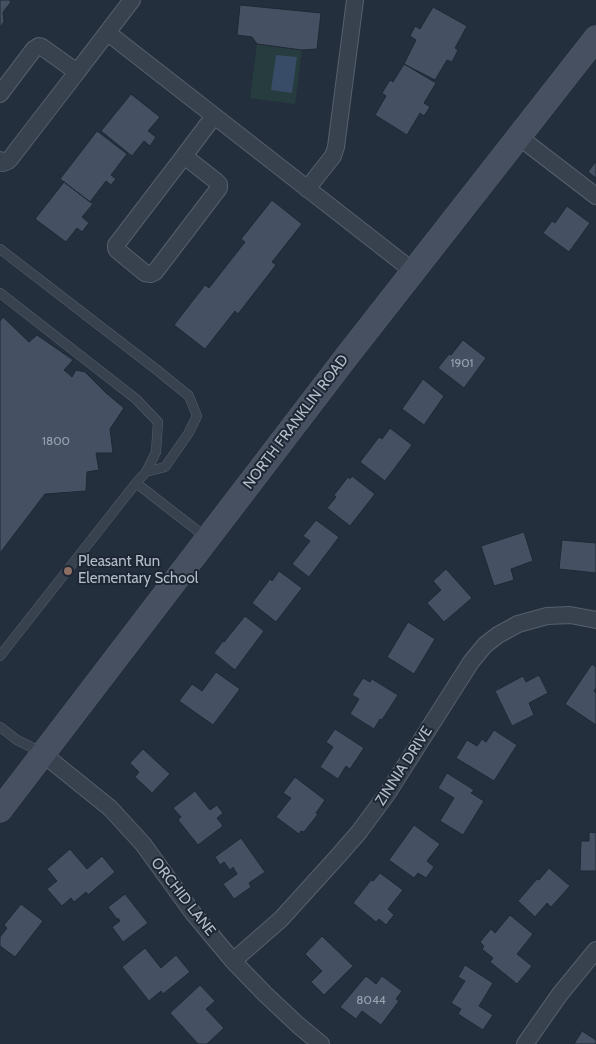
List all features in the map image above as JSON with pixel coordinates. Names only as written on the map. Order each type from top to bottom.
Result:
[{"type":"main road","name":"NORTH FRANKLIN ROAD","points":[[0,810],[413,271],[596,38]]},
{"type":"street","points":[[0,160],[3,163],[8,162],[132,0]]},
{"type":"street","points":[[307,189],[333,156],[336,147],[355,0]]},
{"type":"street","points":[[108,33],[413,271]]},
{"type":"street","points":[[0,94],[34,49],[39,46],[77,72]]},
{"type":"street","points":[[184,156],[216,180],[219,188],[155,272],[151,274],[145,273],[117,250],[116,245],[214,116]]},
{"type":"street","points":[[519,137],[596,196]]},
{"type":"street","name":"ZINNIA DRIVE","points":[[234,961],[286,913],[359,832],[387,794],[471,662],[485,645],[504,630],[547,616],[562,615],[594,620]]},
{"type":"street","name":"ORCHID LANE","points":[[43,754],[110,808],[152,856],[193,913],[234,961],[265,994],[321,1044]]},
{"type":"street","points":[[525,1044],[560,994],[596,950]]},
{"type":"lane","points":[[0,250],[157,370],[188,396],[197,416],[188,434],[165,468],[146,472]]},
{"type":"lane","points":[[0,293],[136,399],[158,422],[156,452],[146,472],[0,656]]},
{"type":"lane","points":[[136,483],[208,538]]},
{"type":"lane","points":[[0,727],[17,740],[43,754]]},
{"type":"green space","points":[[257,44],[302,50],[295,104],[250,98]]},
{"type":"water","points":[[276,55],[297,57],[292,93],[271,90]]},
{"type":"building","points":[[0,0],[9,0],[11,2],[3,12],[4,22],[0,27]]},
{"type":"building","points":[[240,5],[321,13],[317,49],[302,50],[257,44],[252,37],[237,35]]},
{"type":"building","points":[[433,7],[467,26],[455,48],[458,50],[452,62],[447,60],[435,80],[404,64],[416,40],[410,36],[415,26],[420,29]]},
{"type":"building","points":[[404,64],[436,83],[424,103],[430,107],[424,116],[420,113],[407,135],[375,115],[386,96],[382,93],[390,80],[393,82]]},
{"type":"building","points":[[131,94],[160,117],[148,131],[156,137],[150,146],[144,141],[132,156],[101,131]]},
{"type":"building","points":[[97,131],[127,154],[111,175],[116,179],[111,185],[106,181],[90,202],[60,179]]},
{"type":"building","points":[[596,161],[596,178],[588,172]]},
{"type":"building","points":[[64,182],[93,204],[82,217],[89,223],[82,232],[77,228],[66,242],[35,219]]},
{"type":"building","points":[[272,200],[302,224],[272,262],[276,265],[238,314],[235,311],[205,349],[174,325],[205,285],[209,288],[245,242],[241,239]]},
{"type":"building","points":[[567,206],[590,223],[569,252],[543,233],[552,221],[555,223]]},
{"type":"building","points":[[3,317],[29,342],[37,335],[73,360],[64,370],[72,377],[76,370],[85,372],[124,408],[110,429],[113,453],[96,453],[99,470],[87,472],[86,491],[45,494],[0,553],[0,321]]},
{"type":"building","points":[[463,340],[486,358],[464,388],[438,368]]},
{"type":"building","points":[[423,379],[444,396],[424,425],[402,409]]},
{"type":"building","points":[[390,428],[412,445],[385,481],[360,462],[379,437],[382,439]]},
{"type":"building","points":[[352,476],[375,494],[350,526],[327,508],[348,477],[350,479]]},
{"type":"building","points":[[316,520],[339,537],[309,577],[292,564],[310,541],[303,536]]},
{"type":"building","points":[[524,532],[533,561],[511,569],[514,580],[494,586],[481,546]]},
{"type":"building","points":[[562,540],[596,543],[596,573],[559,569]]},
{"type":"building","points":[[446,569],[472,598],[444,622],[427,603],[441,590],[433,581]]},
{"type":"building","points":[[279,571],[302,588],[276,622],[252,603],[270,579],[272,581]]},
{"type":"building","points":[[245,616],[264,631],[235,670],[214,653]]},
{"type":"building","points":[[408,622],[435,639],[414,674],[387,657]]},
{"type":"building","points":[[592,664],[596,667],[596,688],[594,691],[596,693],[596,725],[565,704]]},
{"type":"building","points":[[216,672],[240,689],[213,725],[179,701],[192,684],[202,691]]},
{"type":"building","points":[[539,675],[548,693],[529,703],[534,715],[512,726],[495,691],[523,676],[526,682]]},
{"type":"building","points":[[363,678],[370,682],[372,679],[398,695],[374,729],[350,714],[359,699],[352,695]]},
{"type":"building","points":[[335,729],[364,748],[350,769],[346,766],[338,779],[320,767],[333,747],[326,742]]},
{"type":"building","points":[[494,730],[517,745],[494,781],[456,758],[467,740],[477,746],[482,739],[486,742]]},
{"type":"building","points":[[143,749],[170,774],[152,793],[135,777],[139,772],[130,763]]},
{"type":"building","points":[[447,773],[474,790],[471,793],[484,801],[463,835],[440,821],[454,798],[438,788]]},
{"type":"building","points":[[295,777],[325,800],[316,813],[318,814],[304,832],[301,831],[299,834],[276,817],[291,798],[283,793]]},
{"type":"building","points":[[195,791],[210,810],[217,805],[223,813],[217,818],[223,826],[198,845],[178,820],[181,817],[173,808]]},
{"type":"building","points":[[414,825],[440,844],[427,861],[434,867],[426,878],[418,873],[414,878],[389,860]]},
{"type":"building","points":[[589,832],[596,833],[596,871],[580,871],[581,841],[589,841]]},
{"type":"building","points":[[241,838],[265,872],[249,883],[251,887],[234,899],[223,884],[237,874],[233,867],[230,870],[224,862],[220,865],[215,857]]},
{"type":"building","points":[[70,849],[87,869],[102,856],[115,872],[88,895],[86,892],[74,902],[71,898],[62,906],[47,889],[57,881],[47,869]]},
{"type":"building","points":[[549,868],[570,886],[551,907],[547,903],[535,917],[518,901]]},
{"type":"building","points":[[380,873],[403,890],[388,909],[394,915],[386,925],[379,919],[376,922],[353,903],[371,880],[373,881]]},
{"type":"building","points":[[125,894],[148,923],[123,942],[112,927],[120,921],[108,907]]},
{"type":"building","points":[[21,904],[43,921],[15,957],[0,946],[0,937],[7,928],[4,925]]},
{"type":"building","points":[[510,915],[533,934],[517,954],[532,966],[517,984],[490,962],[493,958],[482,949],[484,946],[480,942],[491,929],[495,933]]},
{"type":"building","points":[[322,936],[353,966],[324,995],[311,982],[322,971],[305,954]]},
{"type":"building","points":[[145,948],[161,968],[176,955],[190,972],[163,994],[161,991],[149,1001],[122,967]]},
{"type":"building","points":[[465,965],[493,983],[479,1006],[493,1015],[483,1030],[458,1014],[461,1009],[451,1003],[465,981],[458,977]]},
{"type":"building","points":[[366,976],[376,984],[382,976],[402,991],[396,999],[399,1001],[381,1025],[362,1011],[356,1019],[340,1007]]},
{"type":"building","points":[[200,985],[215,1001],[206,1009],[224,1028],[207,1044],[198,1044],[170,1013]]},
{"type":"building","points":[[582,1031],[596,1040],[596,1044],[574,1044]]},
{"type":"place","name":"Pleasant Run Elementary School","points":[[68,571]]}]
